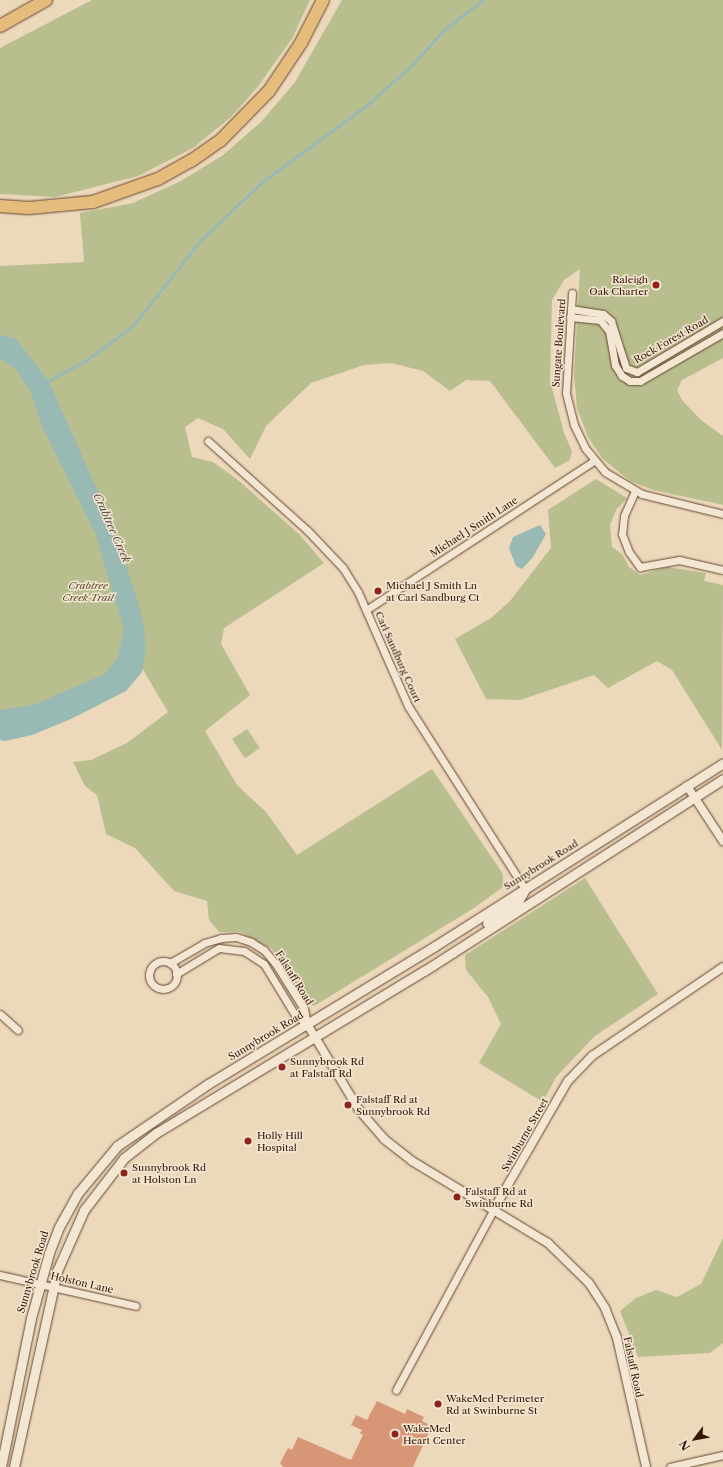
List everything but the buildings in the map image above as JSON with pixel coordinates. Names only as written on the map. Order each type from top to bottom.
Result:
[{"type":"highway","points":[[0,26],[46,0]]},
{"type":"highway","points":[[0,206],[71,206],[123,193],[158,179],[220,142],[248,115],[273,85],[324,0]]},
{"type":"main road","name":"Sunnybrook Road","points":[[1,1467],[39,1283],[59,1227],[70,1207],[100,1163],[117,1146],[186,1098],[524,889],[723,763]]},
{"type":"main road","points":[[15,1463],[53,1286],[64,1252],[84,1210],[124,1158],[156,1133],[476,937],[723,779]]},
{"type":"main road","points":[[476,937],[484,925],[519,900],[524,889]]},
{"type":"main road","points":[[8,1436],[13,1441],[15,1463]]},
{"type":"street","name":"Sungate Boulevard","points":[[572,293],[566,393],[574,425],[594,461],[635,491],[661,500],[723,514]]},
{"type":"street","name":"Rock Forest Road","points":[[571,309],[603,314],[611,321],[626,368],[637,372],[723,321]]},
{"type":"street","name":"Rock Forest Road","points":[[570,318],[592,317],[600,320],[609,331],[615,365],[622,376],[630,381],[640,381],[723,333]]},
{"type":"street","name":"Carl Sandburg Court","points":[[208,441],[326,548],[343,568],[366,610],[408,706],[524,889]]},
{"type":"street","name":"Michael J Smith Lane","points":[[366,610],[594,461]]},
{"type":"street","points":[[635,491],[624,516],[622,534],[628,552],[640,567],[680,560],[723,570]]},
{"type":"street","points":[[687,786],[723,841]]},
{"type":"street","name":"Falstaff Road","points":[[307,1024],[295,1015],[264,964],[244,951],[219,948],[176,974],[174,983],[166,988],[157,987],[150,981],[150,970],[154,964],[170,963],[204,943],[221,938],[236,937],[251,942],[275,963],[304,1009],[307,1024],[314,1037],[359,1110],[384,1139],[412,1161],[494,1209],[548,1243],[575,1267],[605,1308],[617,1338],[646,1467]]},
{"type":"street","points":[[170,963],[176,974]]},
{"type":"street","name":"Swinburne Street","points":[[396,1390],[494,1209],[559,1095],[577,1071],[592,1056],[723,967]]},
{"type":"street","points":[[0,1014],[18,1030]]},
{"type":"street","name":"Holston Lane","points":[[0,1275],[136,1306]]},
{"type":"street","points":[[670,1467],[723,1455]]},
{"type":"green space","points":[[92,0],[310,0],[293,37],[257,88],[231,117],[193,148],[138,176],[55,197],[0,194],[0,48]]},
{"type":"green space","name":"Crabtree Creek Trail","points":[[342,0],[723,0],[723,358],[682,380],[677,390],[682,400],[701,420],[723,436],[723,505],[653,490],[630,481],[602,458],[588,437],[577,408],[574,375],[580,269],[564,280],[552,300],[550,380],[564,433],[572,451],[570,460],[555,468],[490,381],[466,380],[450,391],[423,371],[391,363],[364,365],[311,383],[266,426],[250,459],[223,429],[198,418],[185,427],[192,457],[213,462],[238,480],[299,534],[324,563],[224,628],[221,644],[250,695],[205,731],[237,785],[266,812],[297,855],[432,769],[503,874],[503,887],[474,908],[314,1006],[303,1000],[272,949],[239,932],[219,932],[209,920],[207,901],[174,891],[135,848],[106,834],[97,795],[85,786],[73,762],[91,760],[127,743],[168,712],[139,663],[0,731],[0,266],[84,262],[80,213],[133,203],[181,181],[223,155],[261,122],[295,82]]},
{"type":"green space","points":[[596,479],[627,498],[616,510],[610,525],[612,547],[622,554],[629,567],[640,575],[667,567],[706,573],[704,581],[723,585],[722,750],[672,670],[657,661],[608,688],[594,675],[520,700],[486,699],[455,639],[491,618],[510,601],[551,548],[548,510]]},
{"type":"green space","points":[[247,729],[260,748],[245,758],[232,739]]},
{"type":"green space","points":[[585,878],[658,994],[595,1036],[556,1077],[543,1102],[479,1063],[501,1024],[488,997],[466,970],[465,955]]},
{"type":"green space","points":[[723,1238],[723,1343],[710,1353],[638,1357],[620,1311],[636,1298],[656,1290],[677,1297],[701,1284]]},
{"type":"water","name":"Crabtree Creek","points":[[0,335],[15,338],[48,380],[115,529],[142,616],[146,647],[142,672],[126,691],[71,719],[32,735],[5,741],[0,740],[0,710],[33,705],[105,674],[118,656],[124,629],[95,533],[42,426],[31,393],[16,369],[0,359]]},
{"type":"water","points":[[540,525],[546,534],[533,557],[522,569],[516,566],[509,548],[513,537]]},
{"type":"waterway","points":[[46,382],[85,361],[132,327],[200,241],[261,183],[367,105],[410,67],[445,29],[483,0]]},
{"type":"place","name":"Raleigh Oak Charter","points":[[656,285]]},
{"type":"place","name":"Michael J Smith Ln at Carl Sandburg Ct","points":[[378,591]]},
{"type":"place","name":"Sunnybrook Rd at Falstaff Rd","points":[[282,1067]]},
{"type":"place","name":"Falstaff Rd at Sunnybrook Rd","points":[[348,1105]]},
{"type":"place","name":"Holly Hill Hospital","points":[[248,1141]]},
{"type":"place","name":"Sunnybrook Rd at Holston Ln","points":[[124,1173]]},
{"type":"place","name":"Falstaff Rd at Swinburne Rd","points":[[457,1197]]},
{"type":"place","name":"WakeMed Perimeter Rd at Swinburne St","points":[[438,1404]]},
{"type":"place","name":"WakeMed Heart Center","points":[[395,1434]]}]
